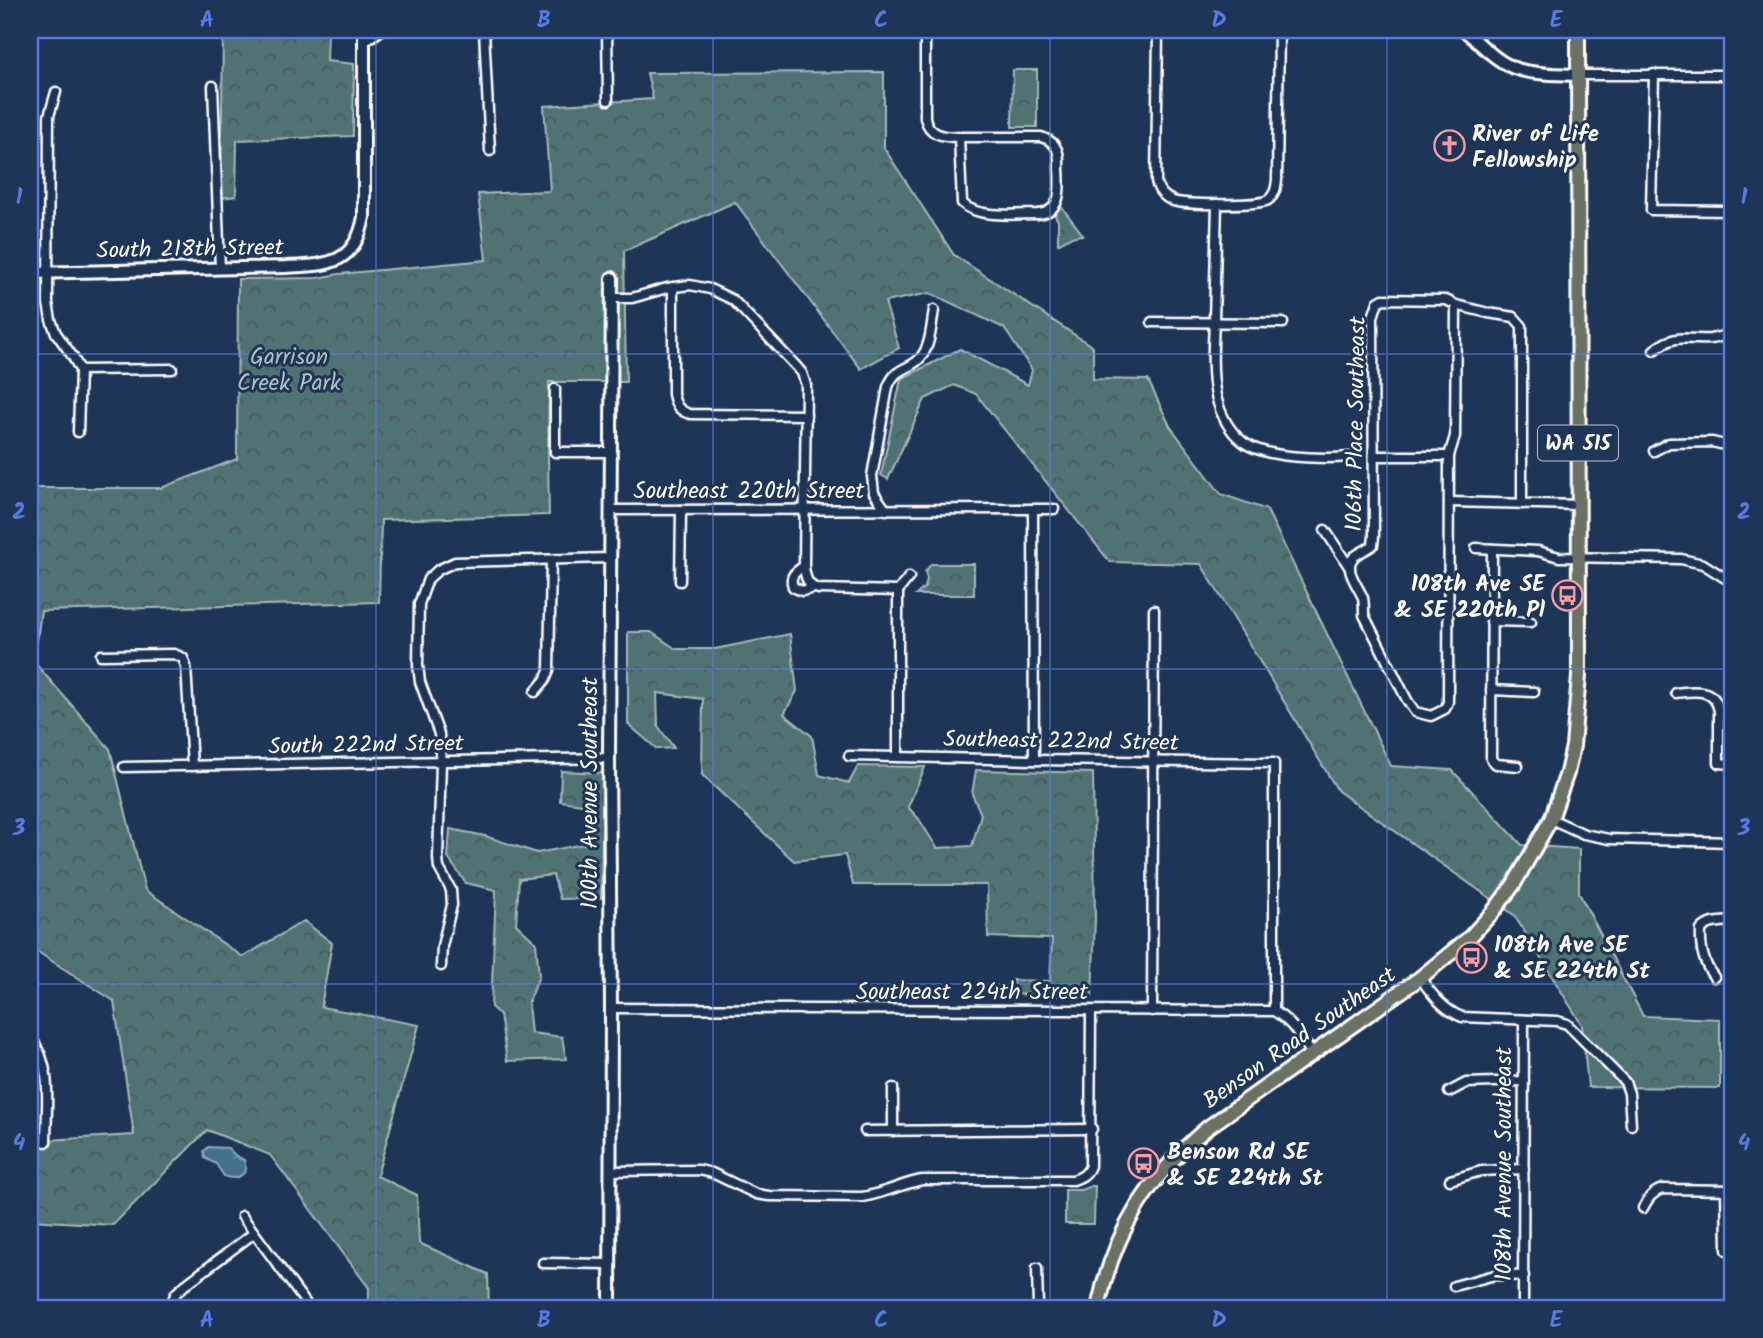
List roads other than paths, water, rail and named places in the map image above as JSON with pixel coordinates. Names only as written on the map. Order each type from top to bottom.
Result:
[{"type":"main road","name":"WA 515","points":[[1551,819],[1567,773],[1574,737],[1579,676],[1578,30]]},
{"type":"main road","name":"Benson Road Southeast","points":[[1098,1308],[1104,1281],[1127,1225],[1158,1176],[1181,1150],[1207,1128],[1420,978],[1469,938],[1514,884],[1551,819]]},
{"type":"street","points":[[364,35],[379,30]]},
{"type":"street","points":[[484,30],[490,151]]},
{"type":"street","points":[[607,30],[608,100]]},
{"type":"street","points":[[925,30],[927,125],[939,135],[1041,137],[1051,141],[1059,153],[1059,200],[1043,214],[984,213],[970,210],[962,203],[961,197],[959,137]]},
{"type":"street","points":[[1158,30],[1158,189],[1165,197],[1181,203],[1217,204],[1266,201],[1272,196],[1278,180],[1279,30]]},
{"type":"street","points":[[1464,30],[1505,64],[1532,72],[1577,75],[1733,75]]},
{"type":"street","name":"South 218th Street","points":[[30,273],[327,265],[339,260],[356,242],[362,228],[364,35]]},
{"type":"street","points":[[1654,74],[1651,210],[1733,211]]},
{"type":"street","points":[[213,86],[220,269]]},
{"type":"street","points":[[56,92],[49,116],[48,303],[56,332],[80,370],[78,432]]},
{"type":"street","points":[[1217,204],[1213,368],[1216,397],[1224,419],[1242,442],[1256,450],[1331,459],[1351,457]]},
{"type":"street","name":"100th Avenue Southeast","points":[[610,1308],[612,278]]},
{"type":"street","points":[[612,298],[632,298],[690,285],[727,296],[802,373],[806,384],[804,566],[807,581],[814,588]]},
{"type":"street","points":[[673,287],[673,394],[674,402],[683,412],[806,415]]},
{"type":"street","name":"106th Place Southeast","points":[[1350,568],[1354,556],[1373,545],[1373,317],[1378,303],[1383,299],[1447,300],[1456,304]]},
{"type":"street","points":[[1325,530],[1350,568],[1350,575],[1363,600],[1364,615],[1415,712],[1431,716],[1445,709],[1448,702],[1449,456],[1455,436],[1456,304],[1514,317],[1522,326],[1522,504]]},
{"type":"street","name":"Southeast 220th Street","points":[[886,510],[874,493],[872,476],[888,387],[901,369],[918,361],[925,352],[934,310]]},
{"type":"street","points":[[1152,323],[1283,323]]},
{"type":"street","points":[[1654,350],[1674,338],[1714,339],[1733,333]]},
{"type":"street","points":[[80,370],[172,369]]},
{"type":"street","points":[[555,388],[555,452],[611,452]]},
{"type":"street","points":[[1654,451],[1669,443],[1712,442],[1733,447]]},
{"type":"street","points":[[1375,456],[1449,456]]},
{"type":"street","points":[[1449,502],[1579,505]]},
{"type":"street","name":"Southeast 220th Street","points":[[611,509],[1054,509]]},
{"type":"street","points":[[680,581],[681,510]]},
{"type":"street","points":[[1033,510],[1034,760]]},
{"type":"street","points":[[1476,548],[1538,551],[1559,557],[1681,559],[1703,564],[1733,583]]},
{"type":"street","points":[[1492,549],[1491,759],[1496,764],[1517,766]]},
{"type":"street","points":[[441,967],[442,946],[452,905],[451,890],[439,868],[438,858],[441,762],[438,728],[420,682],[418,664],[419,604],[428,579],[438,570],[455,562],[610,558]]},
{"type":"street","points":[[535,692],[549,671],[551,560]]},
{"type":"street","points":[[804,566],[793,573],[792,579],[793,587],[802,591],[814,588],[898,591]]},
{"type":"street","points":[[898,757],[898,591],[909,577]]},
{"type":"street","points":[[1152,1011],[1154,610]]},
{"type":"street","points":[[1491,621],[1531,622]]},
{"type":"street","points":[[101,655],[174,654],[183,658],[186,666],[192,766]]},
{"type":"street","points":[[1491,690],[1534,692]]},
{"type":"street","points":[[1676,693],[1702,692],[1714,697],[1719,711],[1719,764],[1733,764]]},
{"type":"street","name":"Southeast 222nd Street","points":[[849,756],[1274,762],[1274,1011]]},
{"type":"street","name":"South 222nd Street","points":[[124,767],[609,758]]},
{"type":"street","points":[[1551,819],[1584,834],[1609,839],[1733,842]]},
{"type":"street","points":[[1714,977],[1703,957],[1701,930],[1710,923],[1733,921]]},
{"type":"street","points":[[1420,978],[1438,1002],[1462,1017],[1557,1021],[1567,1024],[1625,1082],[1629,1093],[1631,1125]]},
{"type":"street","name":"Southeast 224th Street","points":[[611,1008],[1274,1011]]},
{"type":"street","points":[[610,1171],[699,1170],[719,1175],[756,1194],[769,1196],[874,1196],[922,1180],[1073,1180],[1083,1176],[1090,1166],[1091,1011]]},
{"type":"street","points":[[1274,1011],[1295,1028],[1312,1054]]},
{"type":"street","name":"108th Avenue Southeast","points":[[1523,1308],[1524,1020]]},
{"type":"street","points":[[30,1037],[42,1054],[46,1073],[46,1142]]},
{"type":"street","points":[[1449,1092],[1466,1083],[1524,1081]]},
{"type":"street","points":[[893,1088],[893,1131]]},
{"type":"street","points":[[865,1131],[1092,1129]]},
{"type":"street","points":[[1450,1180],[1481,1171],[1524,1170]]},
{"type":"street","points":[[1643,1208],[1654,1192],[1662,1189],[1730,1190],[1727,1250]]},
{"type":"street","points":[[242,1216],[307,1308]]},
{"type":"street","points":[[169,1308],[176,1293],[185,1285],[254,1233]]},
{"type":"street","points":[[543,1263],[610,1264]]},
{"type":"street","points":[[1037,1268],[1038,1308]]},
{"type":"street","points":[[1454,1286],[1495,1275],[1524,1276]]},
{"type":"water","points":[[208,1147],[228,1148],[244,1160],[246,1169],[237,1177],[224,1176],[216,1164],[205,1158],[204,1151]]},
{"type":"place","name":"River of Life Fellowship","points":[[1449,146]]},
{"type":"place","name":"108th Ave SE & SE 220th Pl","points":[[1568,596]]},
{"type":"place","name":"108th Ave SE & SE 224th St","points":[[1471,957]]},
{"type":"place","name":"Benson Rd SE & SE 224th St","points":[[1144,1164]]},
{"type":"park label","name":"Garrison Creek Park","points":[[289,369]]}]
